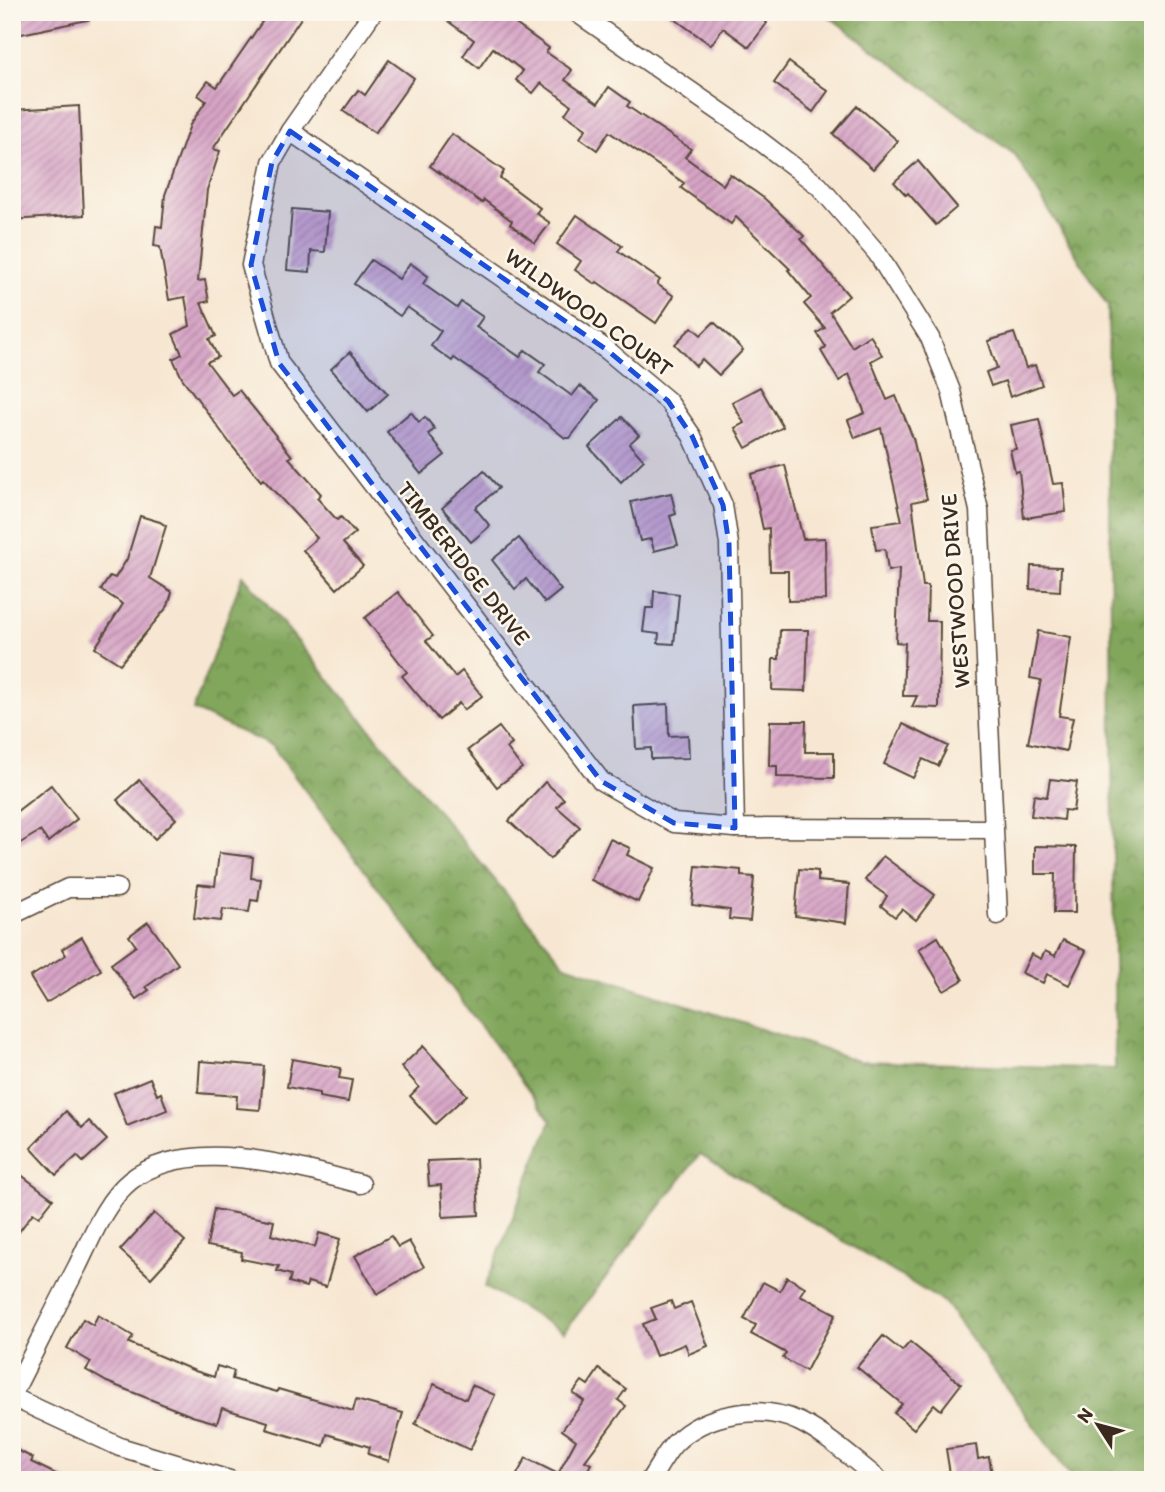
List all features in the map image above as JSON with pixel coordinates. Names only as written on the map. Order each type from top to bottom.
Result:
[{"type":"street","name":"TIMBERIDGE DRIVE","points":[[373,12],[290,131],[272,162],[251,265],[279,363],[601,781],[674,824],[735,828],[993,829]]},
{"type":"street","name":"WESTWOOD DRIVE","points":[[576,12],[738,124],[819,186],[877,253],[930,338],[951,391],[979,510],[998,915]]},
{"type":"street","name":"WILDWOOD COURT","points":[[290,131],[607,350],[668,401],[692,436],[723,505],[729,544],[735,828]]},
{"type":"street","points":[[12,915],[68,888],[117,888]]},
{"type":"street","points":[[230,1480],[120,1447],[12,1396],[105,1211],[129,1181],[160,1165],[206,1157],[276,1161],[361,1184]]},
{"type":"street","points":[[650,1480],[675,1443],[709,1420],[735,1413],[767,1413],[800,1422],[879,1480]]},
{"type":"highlighted area","points":[[290,131],[607,350],[668,401],[692,436],[723,505],[729,544],[735,828],[674,823],[601,781],[279,363],[251,265],[272,162]]},
{"type":"green space","points":[[823,12],[1043,12],[1064,22],[1072,12],[1153,12],[1153,1480],[1073,1480],[945,1303],[700,1154],[564,1332],[485,1287],[551,1121],[272,746],[193,710],[243,575],[565,965],[859,1061],[1115,1069],[1108,307],[1015,155]]},
{"type":"building","points":[[12,12],[91,12],[92,19],[12,36]]},
{"type":"building","points":[[248,12],[305,12],[213,149],[220,151],[207,190],[198,281],[205,280],[209,301],[201,303],[216,336],[209,339],[218,357],[207,362],[232,395],[239,390],[292,456],[289,458],[321,494],[317,498],[337,520],[341,517],[355,533],[343,543],[363,566],[337,589],[303,550],[317,538],[263,479],[261,481],[182,378],[173,359],[182,354],[173,334],[190,326],[185,297],[169,300],[160,247],[154,246],[156,226],[162,227],[165,195],[190,125],[206,101],[198,95],[208,81],[217,87],[262,22]]},
{"type":"building","points":[[435,12],[499,12],[549,48],[546,52],[572,70],[565,80],[598,103],[609,87],[630,102],[627,106],[691,149],[685,157],[723,185],[730,174],[765,199],[804,236],[801,239],[849,296],[830,312],[852,347],[870,335],[882,355],[871,361],[887,400],[896,396],[913,438],[927,499],[912,502],[923,586],[928,586],[927,621],[940,621],[939,708],[912,707],[917,696],[903,696],[905,643],[896,642],[899,569],[888,571],[885,549],[876,550],[872,525],[902,521],[881,428],[855,438],[848,420],[865,413],[849,374],[839,381],[821,351],[826,347],[817,333],[825,328],[804,304],[811,298],[788,270],[790,269],[736,217],[731,224],[681,188],[684,183],[609,132],[597,150],[580,138],[586,129],[565,114],[571,105],[541,83],[533,93],[516,80],[523,71],[493,48],[479,68],[463,56],[474,40]]},
{"type":"building","points":[[665,12],[753,12],[767,23],[749,47],[723,28],[711,45]]},
{"type":"building","points":[[389,60],[414,78],[375,133],[343,111],[358,90],[365,95]]},
{"type":"building","points":[[789,62],[828,91],[813,112],[774,83]]},
{"type":"building","points":[[79,106],[84,215],[12,220],[12,110]]},
{"type":"building","points":[[857,106],[898,141],[873,169],[833,134]]},
{"type":"building","points":[[452,134],[504,171],[500,178],[540,208],[536,213],[550,223],[535,243],[484,200],[482,203],[430,166]]},
{"type":"building","points":[[918,161],[957,207],[936,225],[908,193],[906,195],[894,182]]},
{"type":"building","points":[[292,209],[328,212],[325,252],[311,251],[310,272],[287,270]]},
{"type":"building","points":[[577,215],[622,246],[618,251],[660,280],[657,284],[674,296],[656,323],[575,270],[581,261],[557,244]]},
{"type":"building","points":[[371,260],[399,279],[410,263],[428,276],[423,284],[457,308],[461,302],[483,317],[476,327],[520,357],[525,350],[545,364],[539,372],[572,396],[580,386],[599,400],[570,438],[565,438],[530,410],[454,358],[452,361],[431,346],[441,331],[407,307],[400,316],[354,284]]},
{"type":"building","points":[[714,322],[743,350],[719,375],[702,359],[696,366],[675,344],[692,327],[701,335]]},
{"type":"building","points":[[1014,333],[1026,368],[1035,365],[1042,385],[1010,397],[1005,381],[991,386],[986,372],[997,368],[988,341]]},
{"type":"building","points":[[350,352],[388,394],[368,412],[331,369]]},
{"type":"building","points":[[760,387],[783,427],[746,448],[735,428],[744,423],[732,402]]},
{"type":"building","points":[[411,412],[419,422],[425,417],[435,429],[428,434],[445,455],[421,474],[387,432]]},
{"type":"building","points":[[622,417],[639,435],[629,444],[644,460],[621,482],[589,447]]},
{"type":"building","points":[[1039,419],[1053,484],[1063,483],[1066,512],[1024,518],[1019,471],[1015,472],[1010,450],[1016,449],[1011,425]]},
{"type":"building","points":[[785,465],[803,539],[825,538],[826,600],[788,601],[788,571],[770,571],[769,528],[763,529],[751,474]]},
{"type":"building","points":[[484,471],[499,488],[475,508],[490,526],[471,542],[442,508]]},
{"type":"building","points":[[671,493],[676,514],[670,516],[678,545],[654,551],[651,539],[640,541],[631,502]]},
{"type":"building","points":[[140,516],[166,526],[150,578],[172,592],[168,606],[120,664],[95,648],[123,604],[101,590],[110,576],[115,578],[127,559]]},
{"type":"building","points":[[519,538],[561,590],[545,603],[526,579],[515,589],[492,560]]},
{"type":"building","points":[[1031,566],[1061,567],[1060,591],[1030,589]]},
{"type":"building","points":[[654,591],[679,594],[674,644],[658,643],[659,634],[643,632],[646,608],[653,608]]},
{"type":"building","points":[[398,592],[433,636],[426,641],[455,677],[462,671],[482,696],[464,710],[459,703],[439,720],[402,676],[407,672],[365,618]]},
{"type":"building","points":[[780,630],[808,630],[806,691],[772,690],[773,659],[779,659]]},
{"type":"building","points":[[1038,631],[1071,637],[1059,716],[1073,718],[1066,751],[1028,743],[1041,680],[1030,678]]},
{"type":"building","points":[[668,704],[669,736],[688,735],[689,758],[651,759],[651,748],[636,749],[634,706]]},
{"type":"building","points":[[770,721],[806,721],[805,752],[834,752],[834,778],[777,777],[777,766],[769,766]]},
{"type":"building","points":[[903,724],[948,746],[938,766],[923,759],[913,778],[884,764]]},
{"type":"building","points":[[499,727],[512,744],[507,748],[522,768],[497,787],[468,750]]},
{"type":"building","points":[[1050,779],[1077,782],[1073,811],[1064,810],[1063,820],[1031,816],[1034,795],[1047,797]]},
{"type":"building","points":[[139,780],[176,819],[155,839],[117,800]]},
{"type":"building","points":[[545,782],[564,799],[557,807],[580,827],[550,859],[509,821]]},
{"type":"building","points":[[51,785],[77,819],[48,842],[40,831],[12,848],[12,815]]},
{"type":"building","points":[[610,839],[630,848],[627,855],[654,868],[638,902],[591,880]]},
{"type":"building","points":[[1035,846],[1076,847],[1075,913],[1054,913],[1055,874],[1035,874]]},
{"type":"building","points":[[219,853],[253,857],[251,878],[261,879],[258,901],[251,900],[249,912],[223,909],[221,921],[194,918],[198,884],[215,886]]},
{"type":"building","points":[[883,856],[935,895],[916,920],[902,909],[895,917],[881,906],[887,896],[865,880]]},
{"type":"building","points":[[696,866],[741,870],[741,876],[754,877],[750,921],[729,919],[730,910],[692,905]]},
{"type":"building","points":[[799,869],[818,871],[818,881],[849,884],[846,923],[795,916]]},
{"type":"building","points":[[148,922],[178,964],[146,987],[149,990],[136,999],[111,964],[136,946],[129,936]]},
{"type":"building","points":[[82,937],[101,970],[46,1003],[30,977],[66,955],[62,949]]},
{"type":"building","points":[[938,937],[963,980],[944,991],[919,949]]},
{"type":"building","points":[[1063,940],[1086,951],[1069,985],[1047,974],[1043,983],[1022,973],[1031,954],[1041,959],[1045,951],[1055,956]]},
{"type":"building","points":[[423,1046],[467,1095],[435,1124],[410,1096],[419,1087],[401,1067]]},
{"type":"building","points":[[292,1059],[341,1068],[339,1078],[352,1080],[348,1102],[287,1087]]},
{"type":"building","points":[[200,1061],[264,1066],[260,1110],[236,1108],[237,1096],[198,1093]]},
{"type":"building","points":[[150,1078],[157,1095],[161,1093],[167,1110],[127,1126],[114,1093]]},
{"type":"building","points":[[66,1111],[82,1128],[89,1121],[107,1140],[83,1162],[77,1156],[56,1175],[31,1148]]},
{"type":"building","points":[[476,1159],[479,1215],[443,1217],[441,1185],[429,1186],[427,1161]]},
{"type":"building","points":[[20,1174],[53,1199],[39,1217],[33,1213],[12,1241],[12,1184]]},
{"type":"building","points":[[214,1209],[274,1221],[271,1235],[315,1247],[319,1233],[340,1239],[326,1287],[308,1282],[306,1287],[289,1282],[291,1275],[277,1271],[279,1266],[241,1259],[242,1252],[207,1246]]},
{"type":"building","points":[[154,1213],[185,1241],[151,1278],[120,1250]]},
{"type":"building","points":[[391,1236],[398,1247],[409,1241],[424,1267],[377,1294],[355,1256]]},
{"type":"building","points":[[787,1277],[805,1287],[800,1295],[836,1314],[806,1371],[783,1358],[786,1353],[751,1334],[756,1325],[744,1319],[763,1282],[780,1291]]},
{"type":"building","points":[[671,1301],[674,1309],[691,1302],[708,1346],[689,1354],[685,1344],[656,1356],[643,1324],[656,1319],[651,1308]]},
{"type":"building","points":[[98,1315],[133,1336],[129,1343],[195,1371],[214,1377],[217,1366],[234,1371],[232,1379],[277,1392],[278,1389],[353,1411],[356,1400],[403,1413],[389,1461],[368,1454],[370,1447],[327,1434],[324,1446],[266,1429],[268,1422],[222,1408],[217,1423],[192,1416],[107,1382],[86,1370],[91,1362],[67,1348],[83,1319],[93,1325]]},
{"type":"building","points":[[883,1336],[902,1351],[910,1342],[961,1384],[941,1410],[934,1404],[914,1429],[894,1413],[902,1404],[857,1367]]},
{"type":"building","points":[[599,1369],[626,1389],[618,1400],[626,1406],[585,1461],[591,1464],[582,1480],[514,1480],[526,1458],[558,1474],[576,1440],[562,1430],[584,1401],[573,1393],[582,1381],[588,1385]]},
{"type":"building","points":[[434,1384],[466,1399],[472,1385],[495,1395],[470,1450],[415,1424]]},
{"type":"building","points":[[976,1445],[978,1459],[989,1457],[993,1480],[951,1480],[946,1449]]},
{"type":"building","points":[[17,1450],[33,1458],[31,1462],[68,1480],[12,1480],[12,1461]]}]
